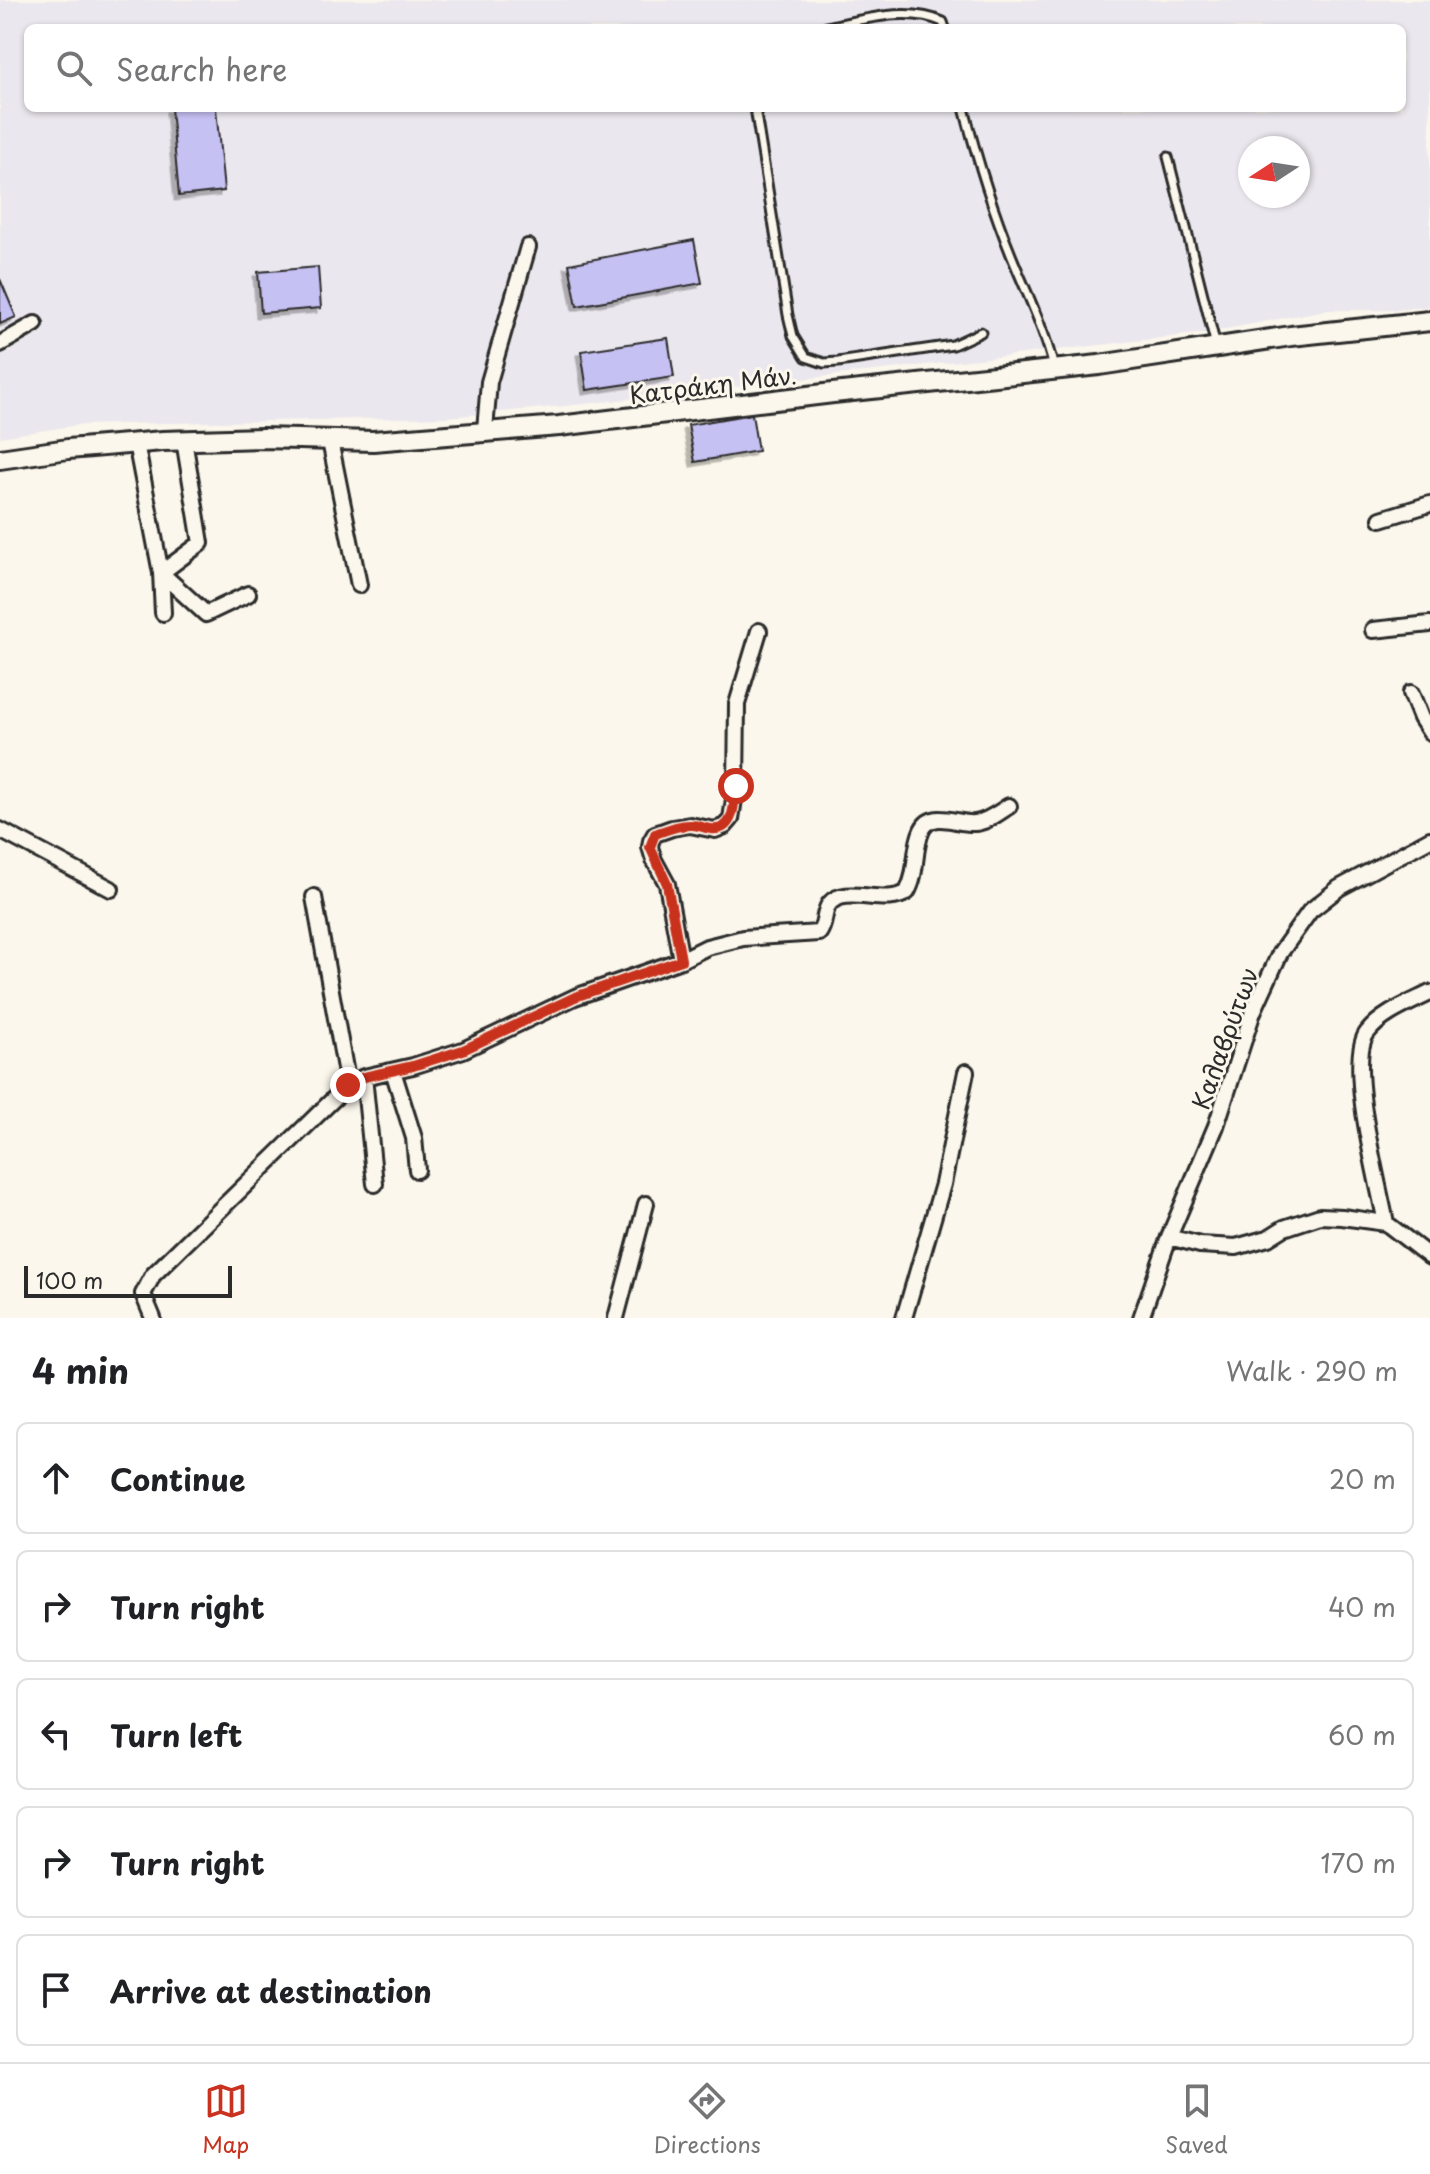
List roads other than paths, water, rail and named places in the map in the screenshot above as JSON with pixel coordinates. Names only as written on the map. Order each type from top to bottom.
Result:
[{"type":"street","points":[[485,430],[489,382],[528,247]]},
{"type":"street","name":"Κατράκη Μάν.","points":[[0,459],[136,443],[262,438],[330,441],[442,436],[618,420],[1054,370],[1315,333],[1430,321]]},
{"type":"street","points":[[0,344],[35,324]]},
{"type":"street","points":[[161,573],[201,543],[184,440]]},
{"type":"street","points":[[330,441],[359,585]]},
{"type":"street","points":[[136,443],[161,573],[163,613]]},
{"type":"street","points":[[1381,519],[1430,504]]},
{"type":"street","points":[[161,573],[206,614],[248,594]]},
{"type":"street","points":[[1373,630],[1430,624]]},
{"type":"street","points":[[681,960],[667,884],[654,860],[651,841],[655,834],[672,828],[690,825],[715,830],[731,819],[736,786],[737,704],[759,631]]},
{"type":"street","points":[[1411,693],[1430,732]]},
{"type":"street","points":[[153,1318],[143,1294],[153,1275],[348,1085],[364,1077],[463,1050],[575,997],[681,960],[707,947],[743,938],[819,933],[824,927],[829,904],[840,898],[850,895],[901,896],[910,888],[921,831],[929,822],[944,819],[979,823],[1009,806]]},
{"type":"street","points":[[0,830],[111,889]]},
{"type":"street","name":"Καλαβρύτων","points":[[1141,1318],[1169,1237],[1216,1126],[1253,1012],[1280,953],[1310,911],[1339,888],[1430,839]]},
{"type":"street","points":[[314,897],[348,1085]]},
{"type":"street","points":[[1386,1223],[1359,1077],[1362,1042],[1368,1031],[1379,1022],[1430,993]]},
{"type":"street","points":[[393,1071],[414,1138],[417,1170]]},
{"type":"street","points":[[904,1318],[943,1184],[966,1072]]},
{"type":"street","points":[[364,1077],[375,1184]]},
{"type":"street","points":[[616,1318],[646,1204]]},
{"type":"street","points":[[1169,1237],[1200,1245],[1236,1247],[1268,1238],[1284,1228],[1320,1216],[1386,1223],[1430,1257]]},
{"type":"lane","points":[[844,24],[903,14],[928,16],[944,24]]},
{"type":"lane","points":[[756,112],[788,315],[793,336],[806,357],[824,363],[838,362],[953,345],[981,332]]},
{"type":"lane","points":[[965,112],[983,182],[1039,317],[1054,370]]},
{"type":"lane","points":[[1168,157],[1216,348]]}]
